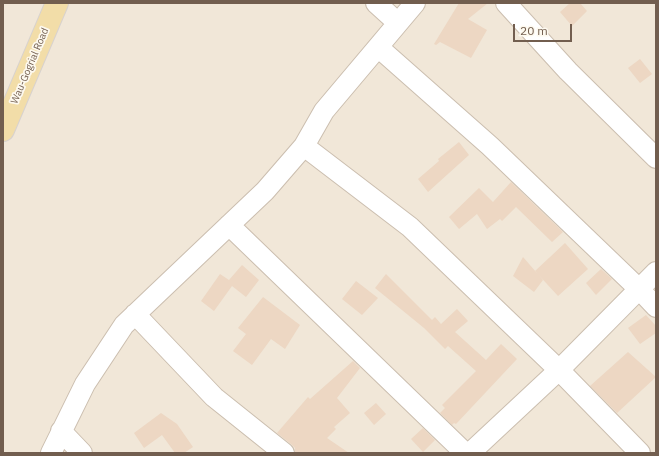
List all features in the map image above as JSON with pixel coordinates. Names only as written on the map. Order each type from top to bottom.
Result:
[{"type":"main road","name":"Wau-Gogrial Road","points":[[3,130],[57,3]]},
{"type":"street","points":[[376,3],[398,23]]},
{"type":"street","points":[[51,453],[85,384],[124,325],[265,191],[304,146],[324,111],[415,3]]},
{"type":"street","points":[[506,3],[568,70],[656,158]]},
{"type":"street","points":[[378,47],[490,146],[656,306]]},
{"type":"street","points":[[304,146],[410,227],[559,370],[640,453]]},
{"type":"street","points":[[229,225],[465,453]]},
{"type":"street","points":[[470,453],[559,370],[656,272]]},
{"type":"street","points":[[135,314],[214,396],[284,453]]},
{"type":"street","points":[[61,431],[82,453]]},
{"type":"shaded area","points":[[3,3],[656,3],[656,453],[3,453]]},
{"type":"building","points":[[459,3],[488,3],[468,19],[487,30],[471,58],[440,42],[436,45],[434,44]]},
{"type":"building","points":[[570,3],[580,3],[587,11],[572,26],[560,12]]},
{"type":"building","points":[[640,59],[652,74],[640,83],[628,68]]},
{"type":"building","points":[[459,142],[469,155],[428,192],[418,179],[439,161],[438,159]]},
{"type":"building","points":[[511,182],[563,232],[552,242],[516,207],[502,221],[500,219],[487,229],[477,214],[459,229],[449,217],[479,188],[493,202]]},
{"type":"building","points":[[565,243],[588,269],[558,296],[535,271]]},
{"type":"building","points":[[523,257],[543,280],[534,292],[513,276]]},
{"type":"building","points":[[242,265],[259,280],[246,297],[232,286],[214,311],[201,301],[220,274],[229,280]]},
{"type":"building","points":[[601,269],[612,279],[596,295],[586,283]]},
{"type":"building","points":[[386,274],[432,320],[435,317],[441,324],[457,309],[468,321],[455,332],[486,360],[501,344],[517,359],[456,424],[454,423],[452,425],[440,413],[445,408],[442,405],[476,371],[448,346],[445,349],[424,328],[375,288]]},
{"type":"building","points":[[356,281],[378,298],[362,315],[342,299]]},
{"type":"building","points":[[263,297],[300,325],[285,349],[271,339],[252,365],[233,351],[246,334],[238,328]]},
{"type":"building","points":[[646,315],[656,326],[656,333],[640,344],[628,328]]},
{"type":"building","points":[[628,352],[656,377],[617,413],[590,386]]},
{"type":"building","points":[[353,361],[360,368],[337,398],[350,413],[334,427],[336,429],[327,438],[349,453],[295,453],[295,448],[277,433],[308,397],[310,399]]},
{"type":"building","points":[[376,403],[386,414],[374,425],[364,413]]},
{"type":"building","points":[[161,413],[177,424],[193,447],[184,453],[175,453],[162,435],[144,448],[134,433]]},
{"type":"building","points":[[423,428],[435,440],[423,452],[411,439]]}]
